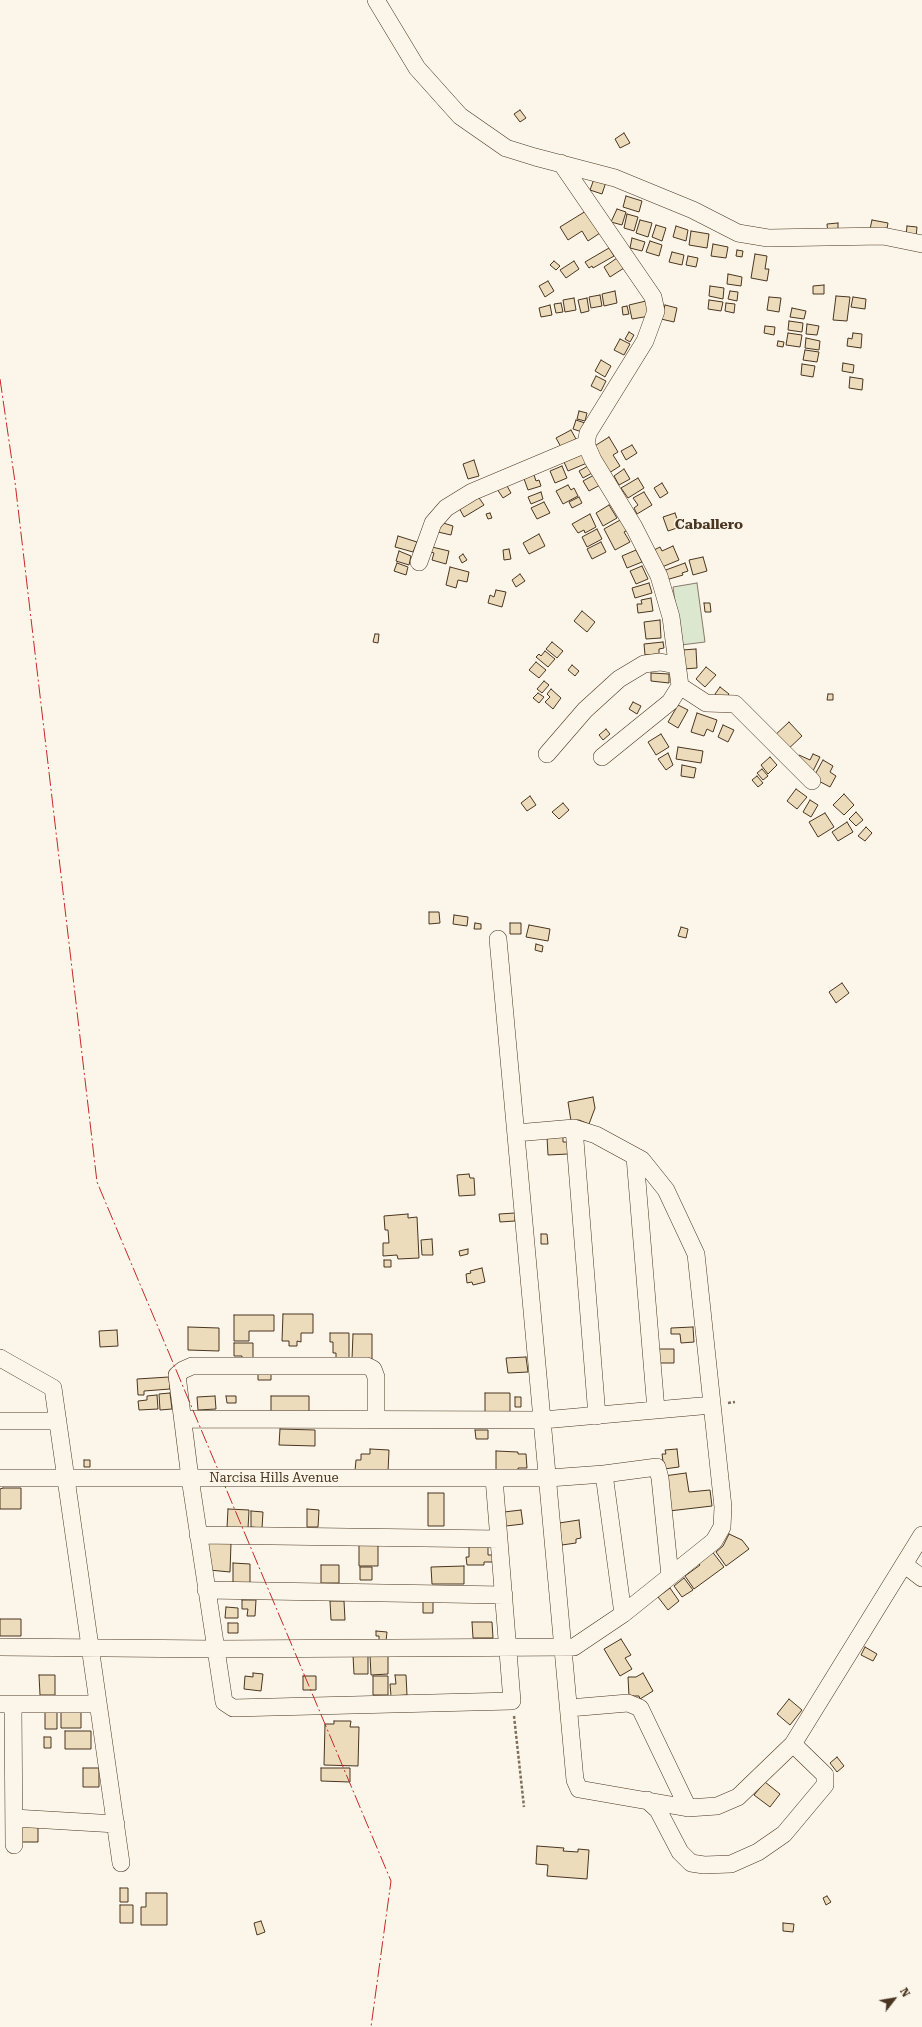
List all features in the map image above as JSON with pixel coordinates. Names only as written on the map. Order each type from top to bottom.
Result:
[{"type":"street","points":[[376,0],[417,68],[460,116],[506,148],[615,178],[693,210],[738,233],[768,238],[883,236],[922,244]]},
{"type":"street","points":[[561,163],[653,296],[656,311],[645,341],[588,433],[586,444],[593,460],[634,526],[659,576],[671,617],[680,686],[670,702],[602,757]]},
{"type":"street","points":[[419,562],[433,523],[446,508],[472,492],[586,444]]},
{"type":"street","points":[[547,754],[585,710],[619,679],[644,664],[660,662],[676,664]]},
{"type":"street","points":[[680,686],[706,703],[735,704],[812,781]]},
{"type":"street","points":[[498,939],[575,1780],[579,1789],[688,1808],[717,1806],[738,1797],[793,1744],[905,1565],[922,1535]]},
{"type":"street","points":[[0,1647],[215,1649],[574,1647],[623,1614],[714,1541],[722,1527],[723,1507],[696,1254],[666,1190],[642,1160],[596,1135],[574,1128],[516,1134]]},
{"type":"street","points":[[574,1128],[597,1416]]},
{"type":"street","points":[[635,1157],[656,1410]]},
{"type":"street","points":[[0,1358],[53,1388],[121,1863]]},
{"type":"street","points":[[376,1420],[376,1376],[373,1369],[367,1366],[192,1366],[183,1370],[177,1375],[184,1419],[190,1478],[215,1649],[224,1702],[233,1708],[512,1701],[494,1478]]},
{"type":"street","points":[[184,1419],[543,1420],[712,1405]]},
{"type":"street","points":[[0,1421],[58,1421]]},
{"type":"street","name":"Narcisa Hills Avenue","points":[[0,1478],[548,1478],[604,1474],[657,1467],[660,1478],[670,1576]]},
{"type":"street","points":[[604,1474],[623,1614]]},
{"type":"street","points":[[198,1535],[499,1539]]},
{"type":"street","points":[[905,1565],[922,1578]]},
{"type":"street","points":[[206,1590],[504,1595]]},
{"type":"street","points":[[14,1845],[14,1818],[6,1704],[98,1704]]},
{"type":"street","points":[[569,1708],[628,1704],[640,1708],[688,1808]]},
{"type":"street","points":[[647,1800],[658,1810],[680,1852],[691,1862],[704,1865],[731,1864],[758,1852],[784,1834],[825,1785],[825,1775],[793,1744]]},
{"type":"street","points":[[14,1818],[116,1824]]},
{"type":"path","points":[[512,1701],[524,1807]]},
{"type":"green space","points":[[697,583],[705,642],[681,645],[673,587]]},
{"type":"building","points":[[520,110],[526,118],[520,122],[514,114]]},
{"type":"building","points":[[624,133],[630,143],[620,148],[615,139]]},
{"type":"building","points":[[594,179],[606,182],[602,194],[590,190]]},
{"type":"building","points":[[626,196],[642,201],[639,212],[623,207]]},
{"type":"building","points":[[617,209],[626,212],[622,225],[611,222]]},
{"type":"building","points":[[586,211],[600,233],[588,241],[582,231],[568,240],[560,227]]},
{"type":"building","points":[[627,214],[638,217],[634,231],[624,228]]},
{"type":"building","points":[[640,220],[652,223],[648,237],[636,233]]},
{"type":"building","points":[[872,220],[888,223],[886,234],[870,229]]},
{"type":"building","points":[[838,223],[838,234],[828,234],[827,224]]},
{"type":"building","points":[[656,225],[666,228],[662,241],[652,237]]},
{"type":"building","points":[[676,226],[688,230],[686,241],[673,237]]},
{"type":"building","points":[[907,226],[917,227],[916,237],[906,236]]},
{"type":"building","points":[[691,231],[709,234],[707,248],[689,245]]},
{"type":"building","points":[[632,238],[645,242],[642,251],[630,248]]},
{"type":"building","points":[[650,241],[662,245],[659,256],[646,252]]},
{"type":"building","points":[[713,244],[728,247],[726,258],[711,256]]},
{"type":"building","points":[[609,248],[614,256],[593,268],[592,266],[589,268],[585,262]]},
{"type":"building","points":[[737,250],[743,251],[742,257],[736,256]]},
{"type":"building","points":[[672,252],[684,255],[682,265],[669,262]]},
{"type":"building","points":[[755,254],[767,256],[765,269],[769,269],[767,281],[751,278]]},
{"type":"building","points":[[688,256],[698,258],[696,267],[686,265]]},
{"type":"building","points":[[617,258],[624,268],[610,277],[604,267]]},
{"type":"building","points":[[554,261],[560,266],[556,270],[550,265]]},
{"type":"building","points":[[574,261],[579,269],[566,278],[560,270]]},
{"type":"building","points":[[728,274],[742,277],[741,286],[727,284]]},
{"type":"building","points":[[548,281],[554,291],[545,297],[539,286]]},
{"type":"building","points":[[824,285],[824,294],[813,294],[813,286]]},
{"type":"building","points":[[710,286],[724,288],[723,299],[709,296]]},
{"type":"building","points":[[615,291],[617,303],[604,306],[602,294]]},
{"type":"building","points":[[730,291],[738,292],[737,301],[728,299]]},
{"type":"building","points":[[600,295],[602,306],[591,308],[589,297]]},
{"type":"building","points":[[836,296],[850,297],[847,321],[833,320]]},
{"type":"building","points":[[769,297],[781,298],[779,312],[767,310]]},
{"type":"building","points":[[853,297],[866,299],[865,309],[851,307]]},
{"type":"building","points":[[574,298],[576,310],[565,312],[563,300]]},
{"type":"building","points":[[587,298],[589,311],[581,313],[578,300]]},
{"type":"building","points":[[709,300],[723,302],[721,311],[708,309]]},
{"type":"building","points":[[646,301],[650,316],[632,319],[629,305]]},
{"type":"building","points":[[561,303],[563,312],[556,313],[554,304]]},
{"type":"building","points":[[726,303],[735,304],[734,313],[725,311]]},
{"type":"building","points":[[550,305],[552,315],[541,317],[539,308]]},
{"type":"building","points":[[665,305],[677,308],[674,322],[661,319]]},
{"type":"building","points":[[627,306],[629,314],[623,315],[622,307]]},
{"type":"building","points":[[792,308],[806,311],[804,319],[790,317]]},
{"type":"building","points":[[789,321],[803,323],[802,332],[788,330]]},
{"type":"building","points":[[807,324],[819,326],[817,335],[806,334]]},
{"type":"building","points":[[765,326],[775,327],[774,335],[764,333]]},
{"type":"building","points":[[629,332],[634,335],[630,342],[625,339]]},
{"type":"building","points":[[788,333],[802,335],[800,347],[786,345]]},
{"type":"building","points":[[853,333],[862,334],[861,348],[847,346],[848,338],[852,339]]},
{"type":"building","points":[[806,338],[820,341],[819,350],[805,348]]},
{"type":"building","points":[[620,339],[630,344],[624,355],[614,350]]},
{"type":"building","points":[[778,341],[784,342],[783,347],[777,346]]},
{"type":"building","points":[[805,350],[819,352],[817,362],[803,360]]},
{"type":"building","points":[[601,360],[611,366],[605,377],[595,371]]},
{"type":"building","points":[[843,363],[854,365],[853,373],[842,371]]},
{"type":"building","points":[[802,364],[815,366],[813,377],[801,375]]},
{"type":"building","points":[[596,376],[606,381],[601,391],[591,386]]},
{"type":"building","points":[[850,377],[863,379],[862,390],[849,388]]},
{"type":"building","points":[[579,411],[587,413],[585,421],[577,419]]},
{"type":"building","points":[[576,420],[585,423],[582,432],[573,429]]},
{"type":"building","points":[[571,430],[576,439],[561,447],[556,438]]},
{"type":"building","points":[[609,437],[618,452],[613,455],[620,466],[609,473],[593,447]]},
{"type":"building","points":[[632,445],[637,453],[626,460],[621,451]]},
{"type":"building","points":[[583,454],[587,463],[568,471],[564,462]]},
{"type":"building","points":[[474,460],[479,476],[468,479],[463,464]]},
{"type":"building","points":[[562,466],[567,478],[555,483],[550,471]]},
{"type":"building","points":[[588,466],[592,473],[583,478],[579,471]]},
{"type":"building","points":[[624,469],[630,479],[619,485],[614,476]]},
{"type":"building","points":[[533,472],[536,481],[539,480],[541,486],[528,490],[523,476]]},
{"type":"building","points":[[594,475],[600,485],[589,491],[583,481]]},
{"type":"building","points":[[638,478],[644,488],[628,498],[621,488]]},
{"type":"building","points":[[662,483],[668,493],[660,498],[654,488]]},
{"type":"building","points":[[506,484],[511,493],[503,498],[497,489]]},
{"type":"building","points":[[568,485],[571,490],[574,488],[578,496],[563,504],[556,491]]},
{"type":"building","points":[[541,492],[543,499],[531,504],[528,497]]},
{"type":"building","points":[[644,492],[652,505],[637,514],[634,508],[638,505],[633,498]]},
{"type":"building","points":[[477,495],[484,505],[464,517],[458,506]]},
{"type":"building","points":[[579,497],[582,503],[572,508],[569,502]]},
{"type":"building","points":[[544,502],[550,513],[537,519],[531,508]]},
{"type":"building","points":[[609,505],[617,518],[603,526],[596,513]]},
{"type":"building","points":[[490,513],[492,518],[488,519],[486,514]]},
{"type":"building","points":[[675,513],[680,527],[668,531],[663,517]]},
{"type":"building","points":[[590,514],[596,527],[585,533],[584,530],[578,533],[572,524]]},
{"type":"building","points":[[622,519],[628,530],[624,532],[630,542],[615,550],[604,529]]},
{"type":"building","points":[[440,522],[453,526],[451,535],[438,532]]},
{"type":"building","points":[[597,529],[602,539],[587,547],[582,537]]},
{"type":"building","points":[[539,534],[545,546],[529,554],[523,543]]},
{"type":"building","points":[[398,536],[417,542],[413,552],[395,547]]},
{"type":"building","points":[[601,542],[606,552],[592,559],[587,549]]},
{"type":"building","points":[[673,546],[679,560],[662,567],[654,550],[660,547],[662,551]]},
{"type":"building","points":[[432,547],[449,551],[446,564],[432,560],[434,553],[431,552]]},
{"type":"building","points":[[509,549],[511,559],[504,560],[503,550]]},
{"type":"building","points":[[636,550],[642,562],[627,568],[622,556]]},
{"type":"building","points":[[399,551],[411,556],[409,565],[396,561]]},
{"type":"building","points":[[463,554],[467,560],[462,563],[459,557]]},
{"type":"building","points":[[703,557],[707,571],[693,575],[689,560]]},
{"type":"building","points":[[397,563],[408,567],[406,575],[394,571]]},
{"type":"building","points":[[685,563],[688,571],[682,573],[683,575],[666,580],[663,571]]},
{"type":"building","points":[[642,566],[648,579],[636,584],[630,571]]},
{"type":"building","points":[[450,567],[469,572],[467,582],[458,580],[456,588],[446,585]]},
{"type":"building","points":[[520,574],[525,581],[516,587],[512,580]]},
{"type":"building","points":[[649,583],[652,593],[635,598],[632,588]]},
{"type":"building","points":[[496,590],[506,592],[502,607],[488,603],[490,595],[494,597]]},
{"type":"building","points":[[651,598],[653,611],[638,613],[637,604],[642,604],[641,600]]},
{"type":"building","points":[[704,603],[710,603],[711,612],[705,612]]},
{"type":"building","points":[[582,611],[595,622],[587,632],[574,621]]},
{"type":"building","points":[[660,620],[661,638],[646,639],[644,622]]},
{"type":"building","points":[[375,634],[379,634],[378,643],[373,642]]},
{"type":"building","points":[[552,642],[563,651],[557,658],[546,649]]},
{"type":"building","points":[[663,642],[664,648],[659,649],[659,654],[645,655],[644,644]]},
{"type":"building","points":[[696,649],[697,668],[683,669],[682,650]]},
{"type":"building","points":[[545,651],[555,659],[548,667],[536,657],[539,654],[541,656]]},
{"type":"building","points":[[536,662],[546,670],[539,678],[529,670]]},
{"type":"building","points":[[572,665],[579,671],[575,676],[568,670]]},
{"type":"building","points":[[706,667],[716,675],[705,687],[696,679]]},
{"type":"building","points":[[651,673],[669,674],[669,683],[651,681]]},
{"type":"building","points":[[544,681],[549,685],[542,693],[537,689]]},
{"type":"building","points":[[720,687],[729,694],[724,701],[715,694]]},
{"type":"building","points":[[551,689],[561,698],[553,709],[545,702],[550,697],[547,694]]},
{"type":"building","points":[[538,693],[544,697],[539,703],[533,698]]},
{"type":"building","points":[[828,694],[833,694],[833,700],[827,700]]},
{"type":"building","points":[[633,702],[641,706],[637,714],[629,709]]},
{"type":"building","points":[[678,705],[688,710],[678,728],[668,722]]},
{"type":"building","points":[[697,713],[717,720],[713,732],[707,729],[704,736],[691,732]]},
{"type":"building","points":[[789,722],[802,736],[785,752],[772,738]]},
{"type":"building","points":[[723,725],[734,730],[728,742],[718,737]]},
{"type":"building","points":[[606,729],[610,734],[603,740],[599,735]]},
{"type":"building","points":[[661,734],[669,747],[656,755],[648,742]]},
{"type":"building","points":[[678,747],[703,751],[701,763],[676,759]]},
{"type":"building","points":[[668,753],[673,765],[666,770],[658,759]]},
{"type":"building","points":[[813,754],[820,757],[813,771],[796,762],[799,755],[810,760]]},
{"type":"building","points":[[770,757],[777,765],[768,774],[761,765]]},
{"type":"building","points":[[823,760],[833,766],[830,772],[836,776],[830,787],[813,778]]},
{"type":"building","points":[[682,765],[696,768],[694,778],[681,776]]},
{"type":"building","points":[[762,769],[768,776],[763,780],[757,773]]},
{"type":"building","points":[[757,776],[763,783],[758,787],[752,780]]},
{"type":"building","points":[[796,789],[807,797],[797,809],[787,801]]},
{"type":"building","points":[[844,794],[854,805],[844,815],[833,805]]},
{"type":"building","points":[[530,796],[536,805],[527,811],[521,803]]},
{"type":"building","points":[[810,800],[818,805],[811,817],[803,812]]},
{"type":"building","points":[[563,803],[569,810],[559,819],[552,812]]},
{"type":"building","points":[[856,812],[863,820],[856,826],[849,819]]},
{"type":"building","points":[[825,813],[834,827],[818,837],[809,822]]},
{"type":"building","points":[[847,822],[853,832],[838,841],[832,832]]},
{"type":"building","points":[[866,827],[872,833],[865,841],[858,836]]},
{"type":"building","points":[[429,912],[439,912],[440,923],[429,924]]},
{"type":"building","points":[[454,915],[468,917],[467,926],[453,924]]},
{"type":"building","points":[[475,923],[481,924],[481,929],[474,929]]},
{"type":"building","points":[[510,923],[521,923],[521,934],[510,934]]},
{"type":"building","points":[[529,925],[550,929],[548,941],[526,937]]},
{"type":"building","points":[[681,927],[688,929],[686,938],[678,936]]},
{"type":"building","points":[[536,944],[543,946],[542,952],[535,950]]},
{"type":"building","points":[[842,983],[849,993],[836,1003],[829,992]]},
{"type":"building","points":[[593,1097],[595,1108],[589,1124],[579,1120],[571,1121],[568,1102]]},
{"type":"building","points":[[563,1136],[563,1142],[567,1142],[568,1154],[548,1155],[547,1137]]},
{"type":"building","points":[[469,1174],[470,1178],[474,1178],[475,1195],[459,1196],[457,1175]]},
{"type":"building","points":[[515,1213],[515,1221],[500,1222],[499,1214]]},
{"type":"building","points":[[408,1214],[408,1218],[417,1217],[419,1258],[398,1259],[397,1255],[383,1256],[383,1243],[389,1243],[388,1230],[385,1230],[384,1216]]},
{"type":"building","points":[[541,1234],[547,1234],[548,1244],[541,1244]]},
{"type":"building","points":[[432,1239],[433,1255],[422,1255],[421,1240]]},
{"type":"building","points":[[468,1249],[468,1254],[460,1256],[459,1251]]},
{"type":"building","points":[[384,1260],[391,1260],[391,1267],[384,1267]]},
{"type":"building","points":[[482,1268],[485,1282],[473,1285],[472,1282],[467,1283],[466,1274],[471,1273],[470,1271]]},
{"type":"building","points":[[283,1314],[313,1314],[313,1333],[301,1333],[301,1342],[297,1341],[297,1346],[289,1346],[289,1341],[282,1341]]},
{"type":"building","points":[[234,1315],[274,1315],[274,1331],[249,1331],[249,1341],[234,1341]]},
{"type":"building","points":[[188,1327],[219,1328],[219,1351],[188,1350]]},
{"type":"building","points":[[693,1327],[694,1342],[681,1343],[680,1334],[671,1334],[671,1328]]},
{"type":"building","points":[[117,1330],[118,1346],[100,1347],[99,1331]]},
{"type":"building","points":[[330,1333],[349,1333],[349,1358],[336,1358],[336,1353],[333,1353],[333,1342],[330,1342]]},
{"type":"building","points":[[353,1334],[372,1334],[372,1359],[352,1359]]},
{"type":"building","points":[[234,1343],[253,1343],[253,1359],[242,1359],[242,1356],[234,1356]]},
{"type":"building","points":[[658,1349],[674,1349],[674,1363],[659,1363]]},
{"type":"building","points":[[526,1357],[528,1372],[508,1373],[506,1358]]},
{"type":"building","points":[[258,1374],[271,1374],[271,1380],[258,1380]]},
{"type":"building","points":[[169,1377],[170,1389],[144,1391],[144,1395],[138,1395],[137,1379]]},
{"type":"building","points":[[170,1393],[172,1409],[160,1410],[159,1394]]},
{"type":"building","points":[[485,1393],[510,1393],[510,1414],[485,1414]]},
{"type":"building","points":[[157,1395],[158,1409],[139,1410],[138,1401],[147,1400],[147,1396]]},
{"type":"building","points":[[215,1396],[216,1409],[198,1410],[197,1397]]},
{"type":"building","points":[[226,1396],[236,1396],[236,1403],[227,1403]]},
{"type":"building","points":[[271,1396],[309,1396],[309,1412],[271,1414]]},
{"type":"building","points":[[515,1397],[521,1397],[521,1407],[515,1407]]},
{"type":"building","points":[[280,1429],[315,1430],[315,1446],[279,1445]]},
{"type":"building","points":[[475,1430],[488,1430],[488,1439],[476,1439]]},
{"type":"building","points":[[370,1449],[389,1450],[388,1472],[355,1471],[356,1460],[361,1460],[361,1454],[370,1454]]},
{"type":"building","points":[[677,1449],[679,1467],[664,1469],[662,1454],[666,1454],[665,1450]]},
{"type":"building","points":[[496,1451],[526,1454],[527,1468],[518,1468],[518,1471],[496,1470]]},
{"type":"building","points":[[84,1460],[90,1460],[90,1467],[84,1467]]},
{"type":"building","points":[[686,1473],[689,1492],[710,1490],[712,1506],[669,1511],[664,1476]]},
{"type":"building","points":[[21,1488],[21,1509],[0,1509],[0,1489]]},
{"type":"building","points":[[428,1493],[444,1493],[444,1526],[428,1526]]},
{"type":"building","points":[[228,1509],[249,1510],[248,1529],[227,1528]]},
{"type":"building","points":[[307,1509],[319,1510],[318,1527],[307,1527]]},
{"type":"building","points":[[521,1510],[523,1524],[506,1526],[504,1512]]},
{"type":"building","points":[[251,1511],[263,1512],[262,1528],[251,1527]]},
{"type":"building","points":[[579,1520],[581,1538],[576,1539],[576,1543],[562,1545],[559,1523]]},
{"type":"building","points":[[729,1534],[742,1540],[749,1549],[726,1566],[716,1552],[723,1546]]},
{"type":"building","points":[[205,1542],[231,1543],[230,1572],[209,1570]]},
{"type":"building","points":[[378,1544],[378,1566],[359,1566],[359,1545]]},
{"type":"building","points":[[469,1546],[488,1546],[488,1555],[493,1555],[493,1562],[484,1562],[484,1565],[467,1565],[466,1557],[469,1557]]},
{"type":"building","points":[[711,1550],[724,1567],[694,1589],[685,1576],[700,1565],[697,1561]]},
{"type":"building","points":[[233,1563],[250,1564],[250,1584],[233,1584]]},
{"type":"building","points":[[321,1565],[339,1565],[339,1583],[321,1583]]},
{"type":"building","points":[[464,1566],[464,1584],[432,1584],[431,1567]]},
{"type":"building","points":[[360,1567],[372,1567],[372,1580],[360,1580]]},
{"type":"building","points":[[684,1578],[693,1590],[682,1597],[674,1586]]},
{"type":"building","points":[[670,1588],[679,1601],[668,1610],[658,1597]]},
{"type":"building","points":[[242,1600],[256,1600],[255,1616],[247,1616],[248,1609],[242,1609]]},
{"type":"building","points":[[330,1601],[344,1601],[345,1620],[331,1620]]},
{"type":"building","points":[[423,1601],[433,1601],[433,1613],[423,1613]]},
{"type":"building","points":[[226,1607],[238,1608],[238,1618],[225,1618]]},
{"type":"building","points":[[0,1619],[21,1619],[21,1636],[0,1636]]},
{"type":"building","points":[[472,1622],[492,1622],[493,1638],[473,1638]]},
{"type":"building","points":[[228,1623],[238,1623],[238,1633],[228,1633]]},
{"type":"building","points":[[376,1631],[387,1632],[386,1641],[379,1641],[379,1636],[376,1636]]},
{"type":"building","points":[[621,1639],[631,1655],[625,1658],[632,1669],[620,1676],[604,1649]]},
{"type":"building","points":[[865,1647],[877,1654],[873,1661],[861,1655]]},
{"type":"building","points":[[353,1655],[368,1655],[368,1674],[354,1674]]},
{"type":"building","points":[[370,1655],[388,1655],[388,1674],[371,1675]]},
{"type":"building","points":[[253,1673],[263,1674],[261,1691],[244,1689],[245,1676],[253,1677]]},
{"type":"building","points":[[643,1673],[653,1691],[640,1699],[639,1696],[629,1696],[628,1677],[636,1677]]},
{"type":"building","points":[[39,1675],[55,1675],[55,1695],[40,1695]]},
{"type":"building","points":[[395,1675],[406,1675],[407,1695],[391,1696],[390,1684],[396,1684]]},
{"type":"building","points":[[303,1676],[316,1676],[316,1690],[303,1690]]},
{"type":"building","points":[[373,1676],[388,1676],[388,1695],[373,1695]]},
{"type":"building","points":[[789,1699],[802,1710],[790,1725],[777,1714]]},
{"type":"building","points":[[45,1710],[57,1710],[57,1729],[45,1729]]},
{"type":"building","points":[[61,1710],[81,1710],[81,1728],[61,1728]]},
{"type":"building","points":[[334,1721],[351,1721],[350,1727],[359,1727],[358,1766],[324,1765],[325,1724],[334,1724]]},
{"type":"building","points":[[65,1731],[91,1731],[91,1749],[65,1749]]},
{"type":"building","points":[[44,1737],[51,1737],[51,1748],[44,1748]]},
{"type":"building","points":[[837,1757],[844,1766],[837,1772],[830,1763]]},
{"type":"building","points":[[83,1768],[99,1768],[99,1787],[83,1787]]},
{"type":"building","points":[[321,1768],[350,1768],[350,1782],[321,1781]]},
{"type":"building","points":[[765,1782],[780,1794],[770,1807],[754,1795]]},
{"type":"building","points":[[38,1823],[38,1842],[21,1842],[21,1827]]},
{"type":"building","points":[[537,1846],[564,1848],[563,1851],[578,1852],[578,1849],[589,1850],[587,1879],[547,1876],[548,1865],[536,1864]]},
{"type":"building","points":[[120,1888],[128,1888],[128,1902],[120,1902]]},
{"type":"building","points":[[146,1893],[167,1893],[167,1925],[141,1925],[141,1907],[146,1907]]},
{"type":"building","points":[[827,1896],[831,1902],[826,1905],[823,1898]]},
{"type":"building","points":[[120,1905],[133,1905],[133,1923],[120,1923]]},
{"type":"building","points":[[261,1921],[265,1932],[257,1935],[254,1923]]},
{"type":"building","points":[[783,1923],[794,1924],[793,1932],[783,1931]]},
{"type":"power","points":[[0,379],[15,482],[97,1182],[391,1881],[371,2027]]},
{"type":"district","name":"Caballero","points":[[709,525]]}]
